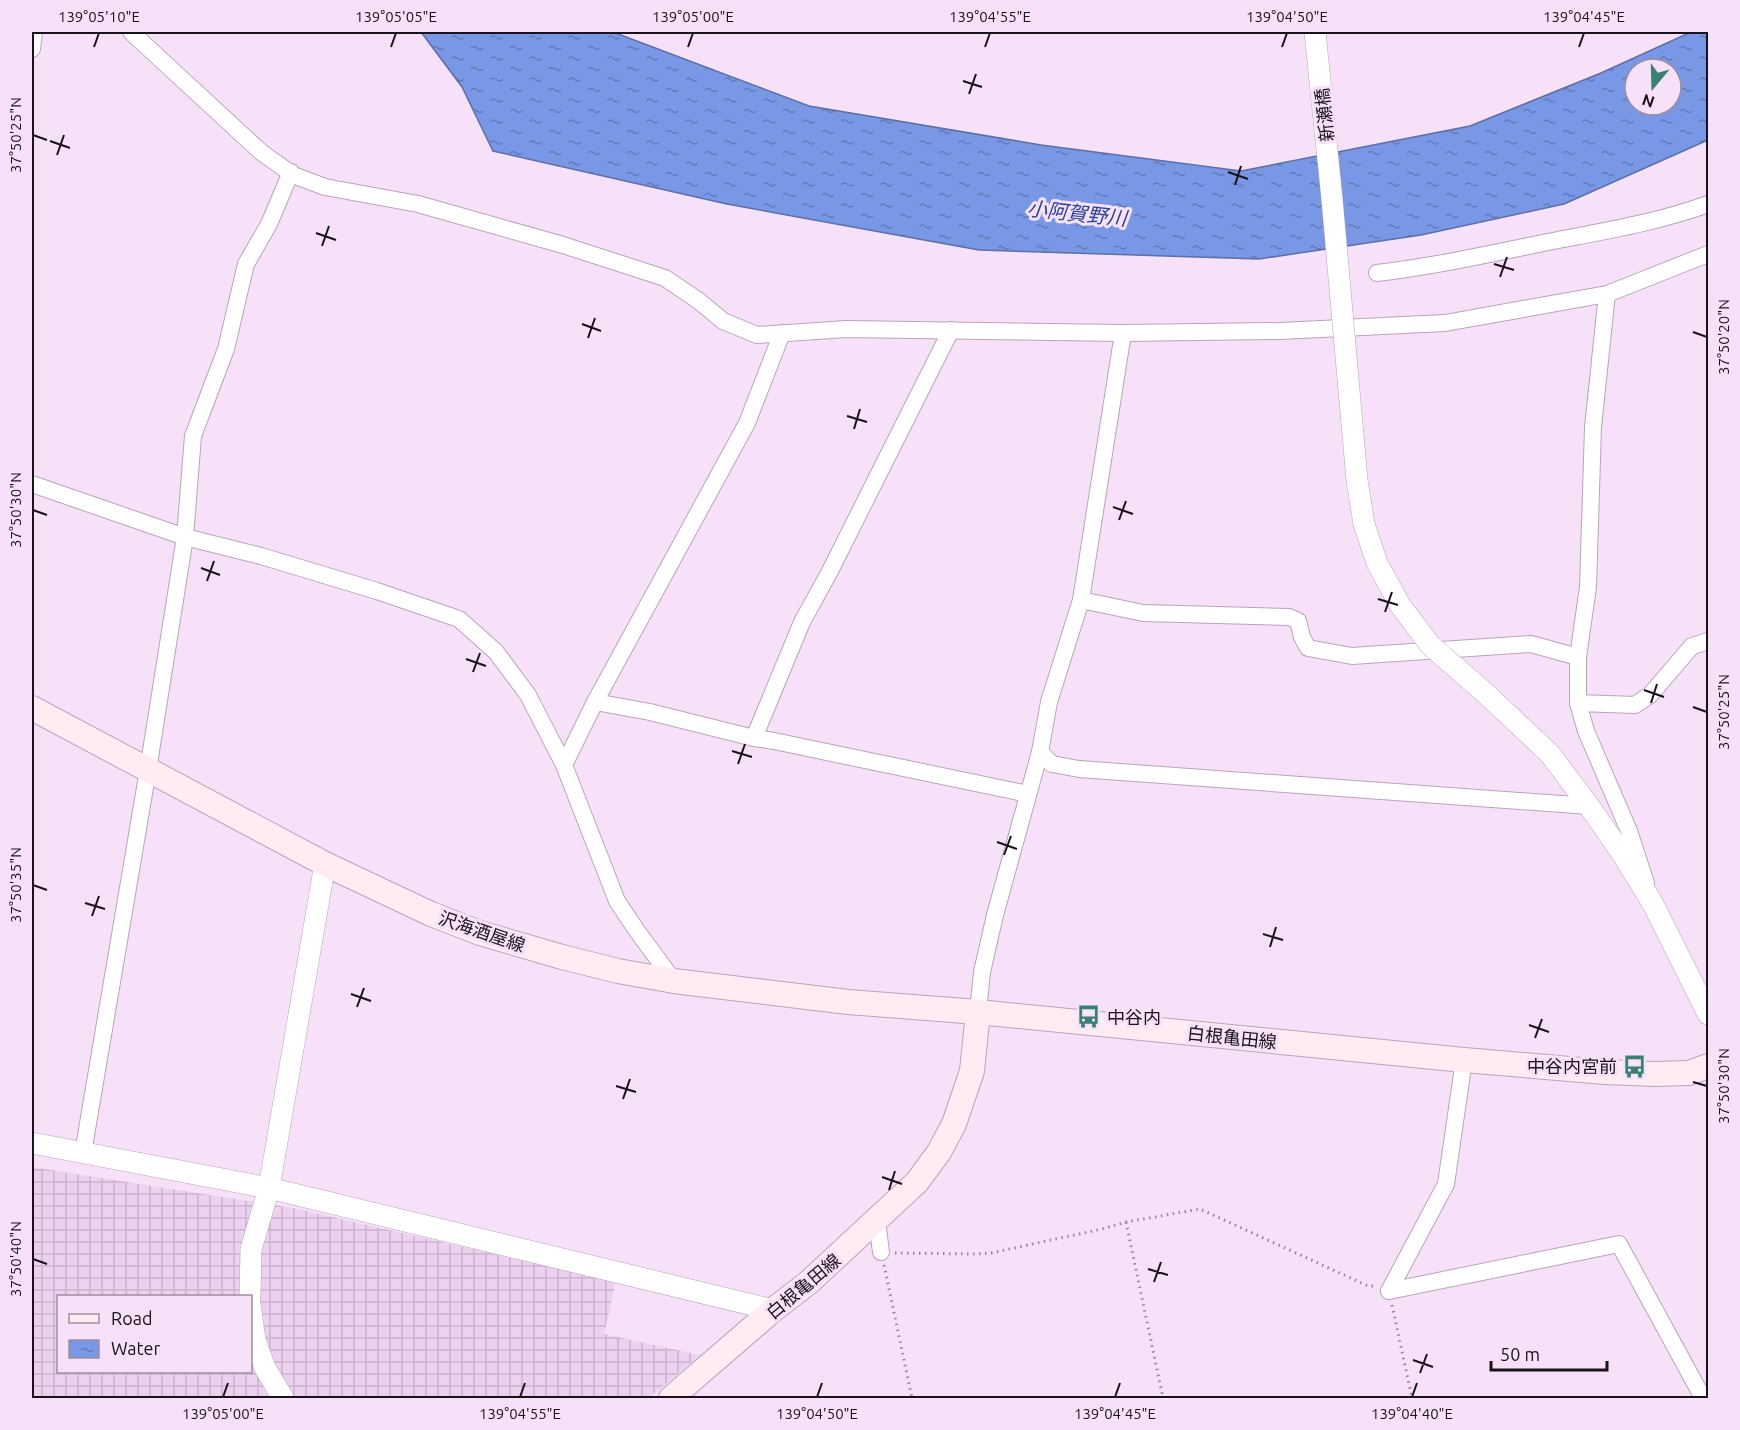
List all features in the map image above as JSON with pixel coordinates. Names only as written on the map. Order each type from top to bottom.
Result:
[{"type":"main road","name":"沢海酒屋線","points":[[32,708],[325,864],[431,914],[480,933],[618,971],[675,981],[848,1002],[978,1012]]},
{"type":"main road","name":"白根亀田線","points":[[671,1398],[773,1310],[808,1283],[917,1182],[939,1152],[954,1124],[972,1071],[978,1012],[1605,1072],[1689,1073],[1708,1066]]},
{"type":"street","points":[[32,49],[34,32]]},
{"type":"street","points":[[131,32],[261,152],[293,175],[325,187],[418,204],[563,245],[664,278],[699,301],[723,321],[758,335],[846,329],[1123,333],[1280,331],[1445,322],[1607,294],[1708,254]]},
{"type":"street","name":"新瀬橋","points":[[1315,32],[1357,480],[1364,524],[1377,563],[1400,605],[1430,645],[1519,723],[1550,754],[1589,806],[1653,904],[1708,1014]]},
{"type":"street","points":[[83,1153],[185,537],[193,436],[226,349],[246,264],[269,224],[291,172]]},
{"type":"street","points":[[1377,273],[1420,268],[1598,232],[1690,211],[1708,204]]},
{"type":"street","points":[[1607,294],[1593,427],[1588,587],[1578,657],[1578,703],[1586,731],[1629,831],[1653,904]]},
{"type":"street","points":[[754,738],[801,622],[829,573],[951,330]]},
{"type":"street","points":[[564,765],[595,702],[747,423],[783,333]]},
{"type":"street","points":[[978,1012],[982,972],[995,915],[1040,752],[1049,702],[1081,600],[1123,333]]},
{"type":"street","points":[[32,484],[185,537],[261,556],[377,591],[459,619],[496,652],[528,695],[564,765],[617,901],[675,981]]},
{"type":"street","points":[[1081,600],[1143,613],[1289,617],[1298,621],[1302,637],[1308,648],[1352,656],[1531,644],[1578,657]]},
{"type":"street","points":[[1578,703],[1635,705],[1650,695],[1692,646],[1708,641]]},
{"type":"street","points":[[595,702],[650,712],[754,738],[1028,794]]},
{"type":"street","points":[[1040,752],[1052,764],[1079,769],[1589,806]]},
{"type":"street","points":[[250,1295],[251,1250],[268,1188],[325,864]]},
{"type":"street","points":[[1389,1291],[1446,1184],[1464,1060]]},
{"type":"street","points":[[32,1143],[268,1188],[773,1310]]},
{"type":"street","points":[[877,1221],[881,1252]]},
{"type":"street","points":[[1389,1291],[1618,1244],[1703,1398]]},
{"type":"street","points":[[252,1319],[255,1341],[265,1368],[283,1398]]},
{"type":"path","points":[[912,1398],[881,1252],[991,1253],[1126,1222],[1200,1209],[1366,1285],[1389,1291],[1412,1398]]},
{"type":"path","points":[[1126,1222],[1163,1398]]},
{"type":"shaded area","points":[[32,1167],[293,1208],[616,1282],[604,1334],[700,1355],[649,1398],[32,1398]]},
{"type":"water","name":"小阿賀野川","points":[[421,32],[613,32],[809,106],[1041,145],[1241,171],[1470,126],[1623,63],[1623,117],[1683,117],[1683,57],[1636,57],[1691,32],[1708,32],[1708,140],[1564,204],[1421,235],[1259,259],[979,250],[727,204],[493,151],[462,87]]},
{"type":"place","name":"中谷内","points":[[1089,1017]]},
{"type":"place","name":"中谷内宮前","points":[[1635,1066]]}]
